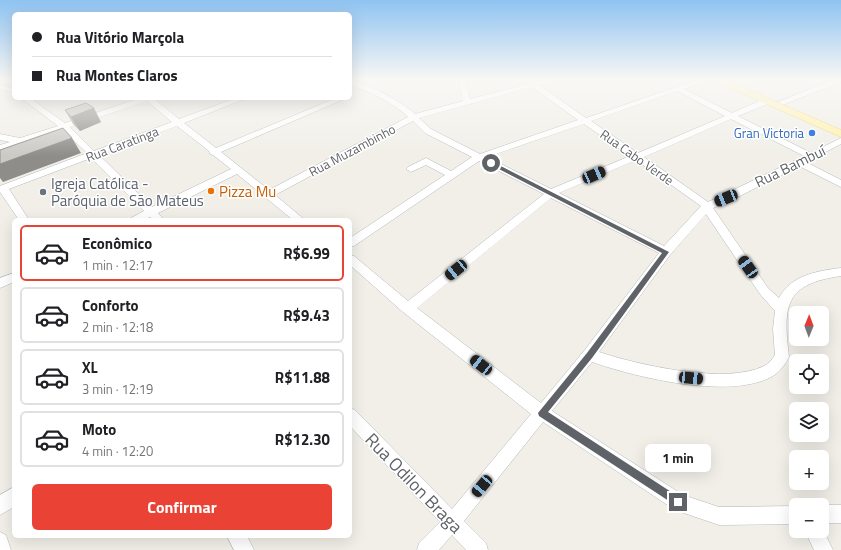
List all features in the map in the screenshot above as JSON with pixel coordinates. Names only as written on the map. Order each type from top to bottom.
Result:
[{"type":"main road","points":[[775,105],[841,134]]},
{"type":"main road","points":[[788,105],[841,128]]},
{"type":"street","points":[[34,105],[64,126],[157,218]]},
{"type":"street","points":[[0,148],[128,105]]},
{"type":"street","points":[[156,105],[213,152],[297,218]]},
{"type":"street","name":"Rua Caratinga","points":[[1,188],[226,105]]},
{"type":"street","points":[[213,152],[327,105]]},
{"type":"street","points":[[397,105],[405,109],[428,131],[666,252]]},
{"type":"street","name":"Rua Muzambinho","points":[[268,195],[414,117],[458,105]]},
{"type":"street","name":"Rua Cabo Verde","points":[[563,105],[636,157],[703,202],[764,291],[782,310]]},
{"type":"street","points":[[352,242],[479,157],[633,105]]},
{"type":"street","points":[[709,105],[810,156]]},
{"type":"street","points":[[408,308],[551,193],[758,105]]},
{"type":"street","points":[[0,137],[20,141]]},
{"type":"street","name":"Rua Bambuí","points":[[426,550],[452,522],[542,413],[589,355],[666,252],[706,207],[841,141]]},
{"type":"street","points":[[411,169],[426,161],[451,175]]},
{"type":"street","points":[[798,162],[841,184]]},
{"type":"street","points":[[139,218],[237,170]]},
{"type":"street","points":[[1,188],[23,218]]},
{"type":"street","points":[[353,267],[542,413],[678,502],[719,516],[789,515]]},
{"type":"street","points":[[589,355],[632,368],[691,378],[717,380],[748,378],[770,370],[782,357],[780,320],[784,302],[792,289],[807,280],[827,274],[841,272]]},
{"type":"street","points":[[0,283],[12,277]]},
{"type":"street","name":"Rua Odilon Braga","points":[[352,417],[479,550]]},
{"type":"street","points":[[0,506],[12,497]]},
{"type":"street","points":[[829,514],[841,514]]},
{"type":"street","points":[[237,538],[245,550]]},
{"type":"street","points":[[818,538],[824,550]]},
{"type":"street","points":[[0,542],[2,550]]},
{"type":"building","points":[[81,105],[89,105],[94,108],[71,117],[65,110]]},
{"type":"building","points":[[63,128],[72,138],[0,164],[0,150]]},
{"type":"place","name":"Gran Victoria","points":[[812,133]]},
{"type":"place","name":"Pizza Mu","points":[[211,191]]},
{"type":"place","name":"Igreja Católica - Paróquia de São Mateus","points":[[43,192]]},
{"type":"route","points":[[491,163],[666,252],[589,355],[542,413],[678,502]]}]
